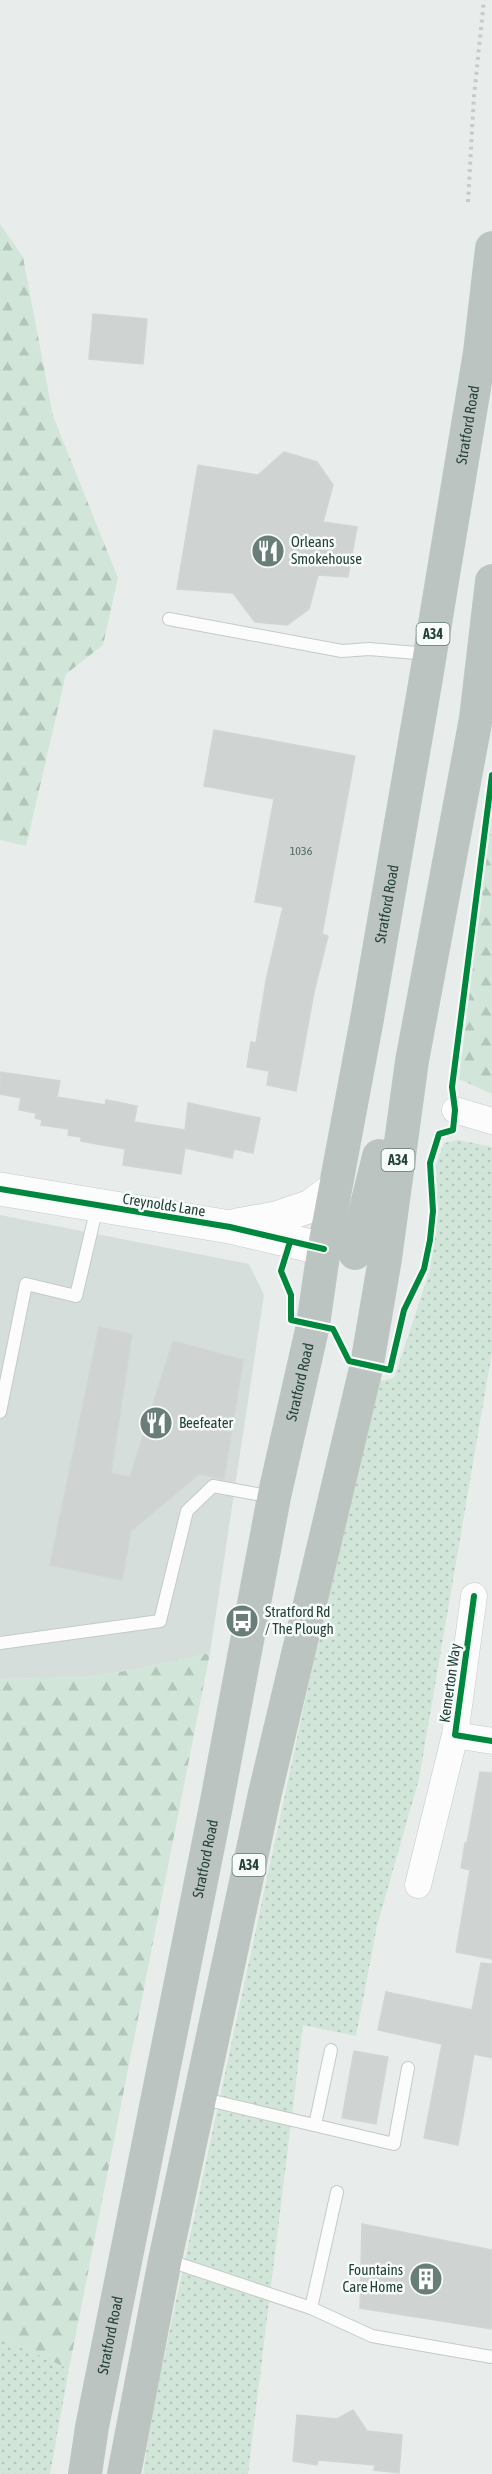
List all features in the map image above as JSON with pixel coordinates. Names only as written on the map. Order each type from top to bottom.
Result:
[{"type":"highway","name":"Stratford Road","points":[[124,2474],[165,2260],[265,1793],[367,1364],[355,1254],[335,1188],[369,1008],[430,654],[480,352],[492,248]]},
{"type":"highway","points":[[355,1254],[381,1149],[390,1086],[412,1060],[476,718],[492,581]]},
{"type":"highway","name":"Stratford Road","points":[[85,2474],[214,1817],[274,1497],[313,1325],[355,1254]]},
{"type":"street","points":[[455,1110],[492,1121]]},
{"type":"street","name":"Creynolds Lane","points":[[230,1227],[276,1218],[310,1206],[335,1188]]},
{"type":"street","name":"Creynolds Lane","points":[[0,1189],[230,1227],[355,1254]]},
{"type":"street","name":"Kemerton Way","points":[[418,1885],[455,1735],[474,1596]]},
{"type":"street","name":"Kemerton Way","points":[[455,1735],[492,1741]]},
{"type":"lane","points":[[169,619],[342,651],[369,649],[430,654]]},
{"type":"lane","points":[[0,1412],[26,1284],[76,1296],[97,1206]]},
{"type":"lane","points":[[0,1643],[160,1621],[187,1511],[213,1486],[274,1497]]},
{"type":"lane","points":[[315,2125],[331,2050]]},
{"type":"lane","points":[[199,2097],[394,2144],[408,2068]]},
{"type":"lane","points":[[311,2308],[337,2192]]},
{"type":"lane","points":[[165,2260],[311,2308],[372,2336],[492,2357]]},
{"type":"path","points":[[468,202],[474,96],[484,0]]},
{"type":"shaded area","points":[[0,1215],[249,1264],[264,1295],[210,1653],[88,1677],[0,1679]]},
{"type":"green space","points":[[0,224],[23,257],[53,416],[118,578],[103,645],[66,674],[26,846],[0,840]]},
{"type":"green space","points":[[492,814],[492,1094],[459,1079]]},
{"type":"green space","points":[[458,1140],[492,1147],[492,1352],[419,1779],[377,1926],[356,2036],[303,2025],[248,2474],[143,2474],[152,2413],[310,1678],[380,1381],[394,1378],[430,1270],[437,1210],[436,1164],[444,1143]]},
{"type":"green space","points":[[210,1653],[69,2369],[0,2337],[0,1679],[89,1677]]},
{"type":"green space","points":[[0,2337],[69,2369],[50,2474],[0,2474]]},
{"type":"building","points":[[93,314],[147,319],[143,364],[89,359]]},
{"type":"building","name":"Orleans Smokehouse","points":[[284,452],[317,462],[333,485],[323,522],[357,527],[348,577],[318,575],[309,609],[287,625],[255,622],[233,593],[177,589],[198,465],[258,475]]},
{"type":"building","points":[[214,730],[355,756],[322,934],[328,936],[314,992],[296,1091],[267,1085],[269,1071],[247,1067],[251,1042],[256,1043],[266,981],[283,907],[255,902],[274,799],[204,786]]},
{"type":"building","points":[[0,1072],[60,1081],[57,1097],[105,1105],[106,1100],[137,1106],[134,1122],[185,1130],[188,1103],[260,1118],[253,1153],[234,1149],[232,1158],[185,1148],[181,1174],[123,1165],[125,1149],[81,1141],[81,1137],[68,1135],[69,1129],[41,1125],[42,1120],[35,1118],[36,1113],[19,1110],[21,1098],[0,1094]]},
{"type":"building","name":"Beefeater","points":[[99,1327],[132,1334],[111,1473],[130,1477],[173,1341],[243,1360],[224,1479],[199,1474],[131,1531],[122,1580],[50,1565]]},
{"type":"building","points":[[480,1772],[492,1773],[492,1959],[456,1952],[470,1870],[461,1868]]},
{"type":"building","points":[[481,1963],[492,1964],[492,2058],[474,2054],[458,2145],[424,2138],[442,2044],[378,2030],[386,1992],[472,2010]]},
{"type":"building","points":[[354,2051],[388,2057],[376,2124],[342,2118]]},
{"type":"building","name":"Fountains Care Home","points":[[362,2224],[492,2250],[492,2329],[360,2308]]},
{"type":"building","points":[[353,2410],[367,2431],[402,2435],[399,2473],[374,2470],[375,2465],[318,2460],[317,2465],[293,2461],[297,2415],[337,2419]]},
{"type":"cycle path","points":[[290,1242],[281,1271],[291,1295],[291,1320],[333,1329],[349,1361],[390,1370],[404,1310],[424,1269],[430,1240],[433,1211],[430,1163],[439,1134],[453,1130],[455,1110],[452,1087],[492,775]]},
{"type":"cycle path","points":[[0,1189],[230,1227],[324,1249]]},
{"type":"cycle path","points":[[474,1596],[455,1735],[492,1741]]},
{"type":"place","name":"Orleans Smokehouse","points":[[268,551]]},
{"type":"place","name":"Beefeater","points":[[156,1423]]},
{"type":"place","name":"Stratford Rd / The Plough","points":[[242,1621]]},
{"type":"place","name":"Fountains Care Home","points":[[426,2279]]}]
